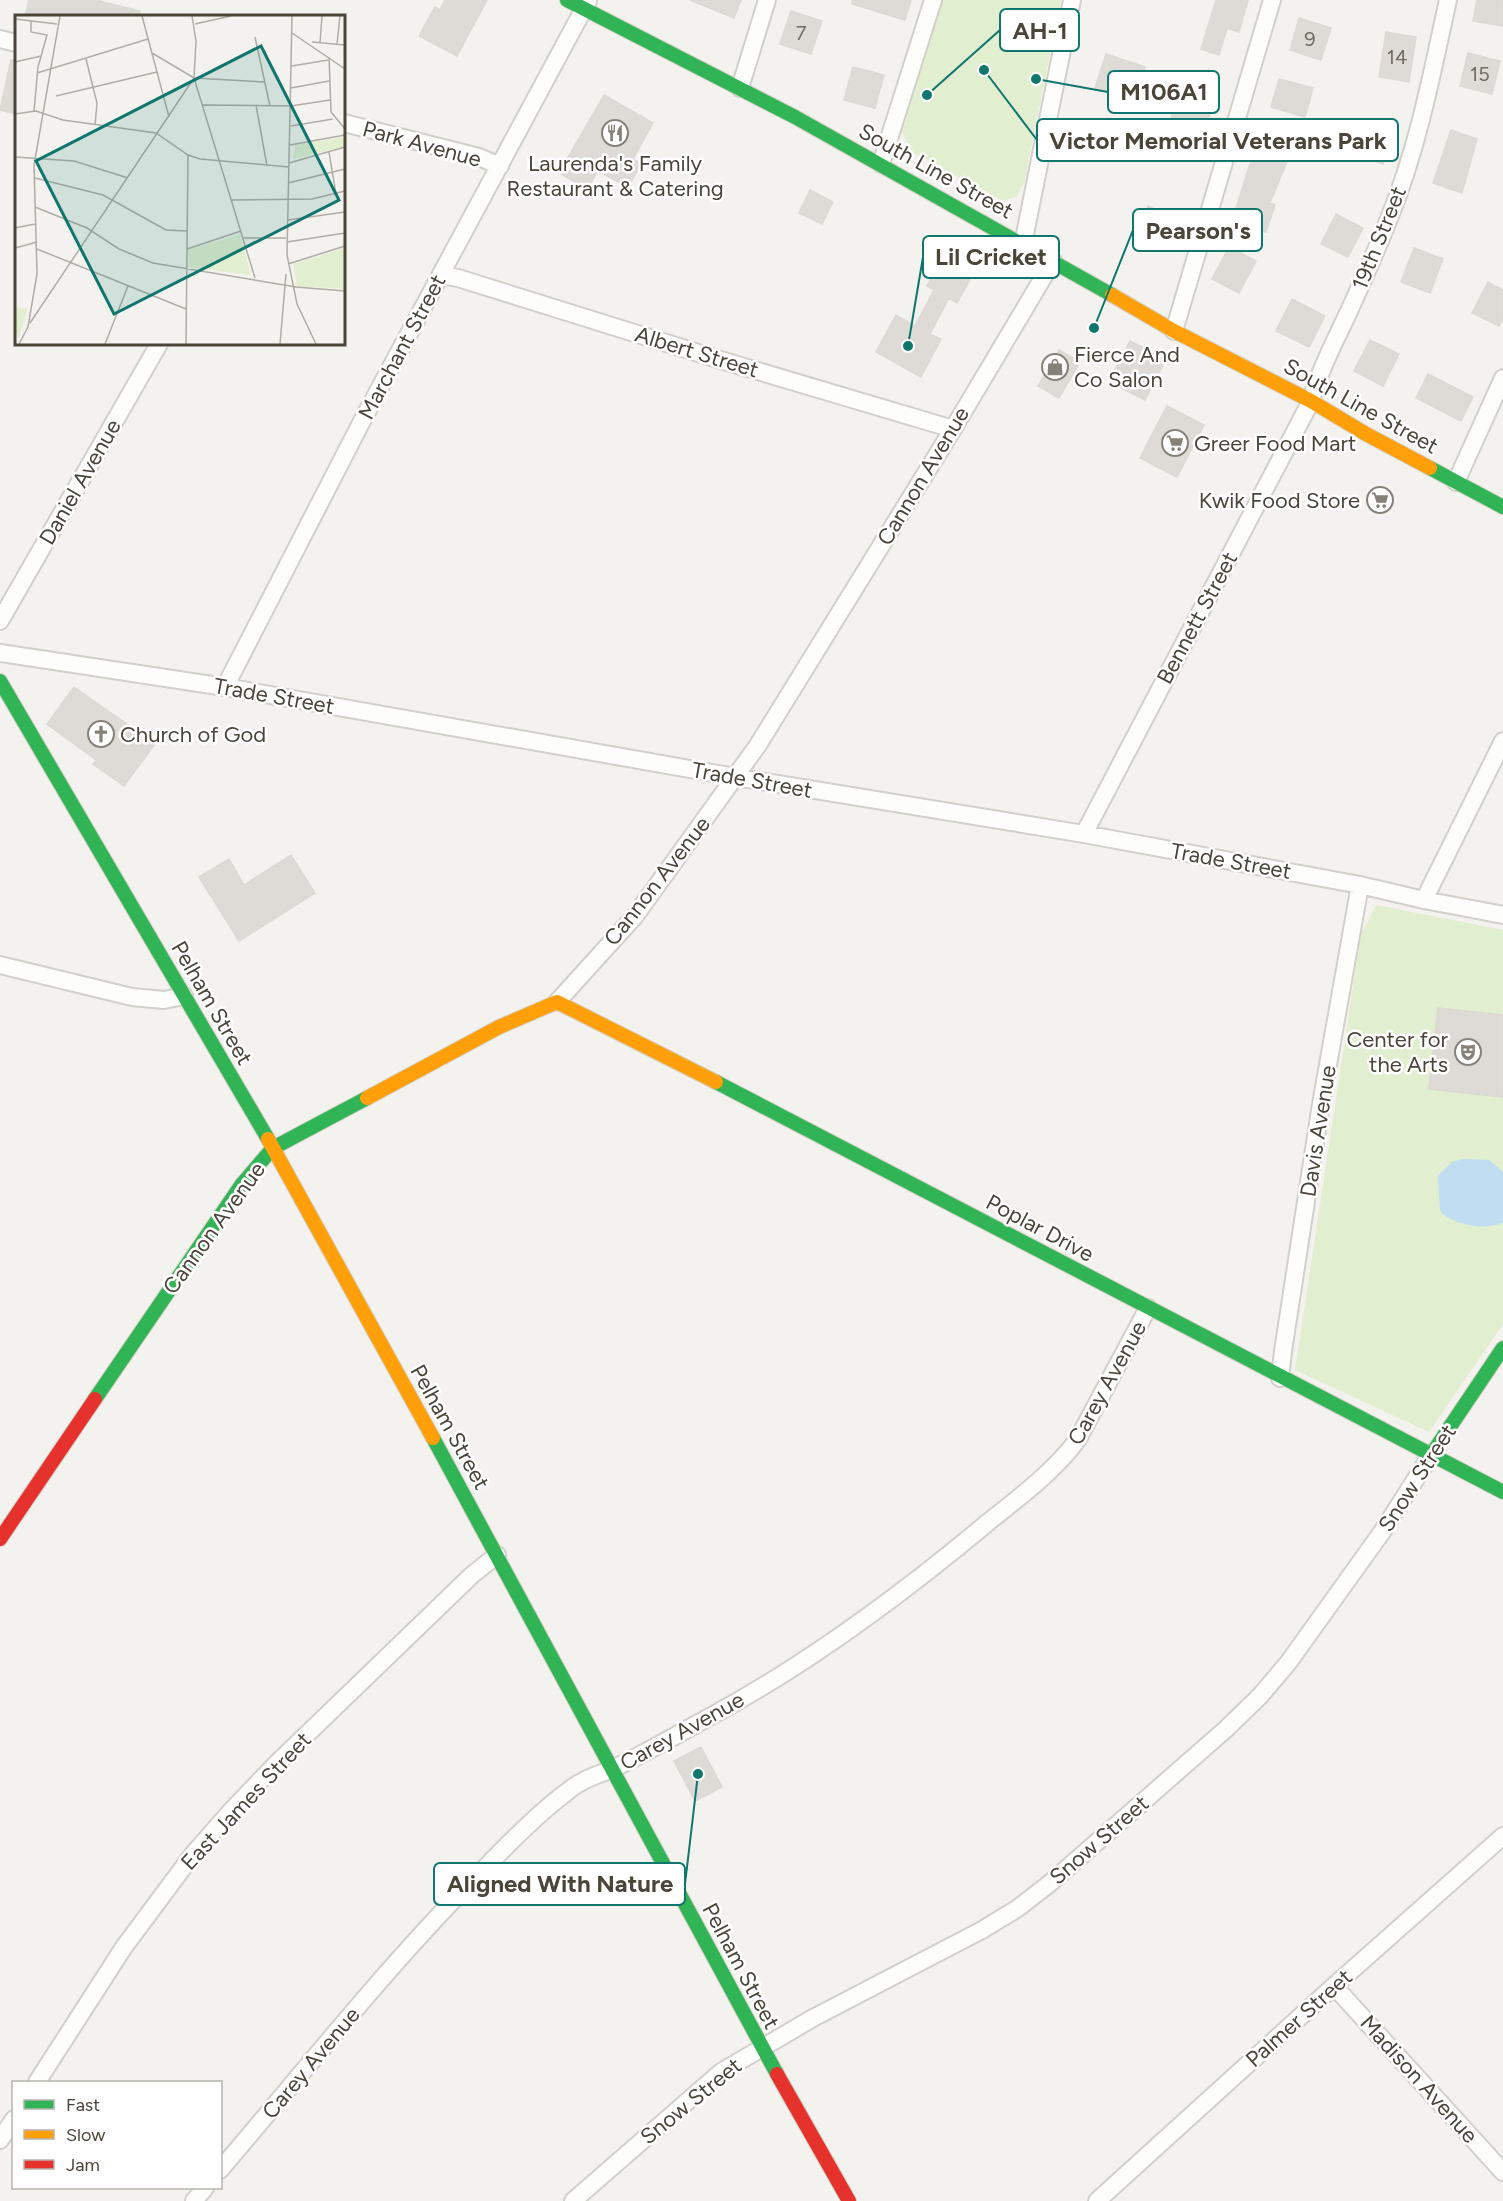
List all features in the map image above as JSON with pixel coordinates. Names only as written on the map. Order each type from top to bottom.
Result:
[{"type":"street","name":"South Line Street","points":[[567,0],[587,5],[881,164],[1174,331],[1311,401],[1366,434],[1503,507]]},
{"type":"street","points":[[740,88],[767,0]]},
{"type":"street","points":[[881,164],[933,0]]},
{"type":"street","points":[[1023,244],[1072,0]]},
{"type":"street","points":[[1174,331],[1272,0]]},
{"type":"street","name":"19th Street","points":[[1311,401],[1317,379],[1360,287],[1391,214],[1406,171],[1428,94],[1448,0]]},
{"type":"street","name":"Marchant Street","points":[[225,687],[356,432],[587,5]]},
{"type":"street","points":[[0,39],[15,42]]},
{"type":"street","name":"Park Avenue","points":[[345,123],[479,157],[500,166]]},
{"type":"street","name":"Cannon Avenue","points":[[0,1539],[242,1184],[273,1148],[499,1027],[557,1002],[635,916],[758,745],[953,429],[1053,261]]},
{"type":"street","name":"Albert Street","points":[[441,275],[458,278],[953,429]]},
{"type":"street","name":"Daniel Avenue","points":[[0,621],[158,345]]},
{"type":"street","points":[[1456,482],[1503,378]]},
{"type":"street","name":"Bennett Street","points":[[1084,834],[1311,401]]},
{"type":"street","name":"Trade Street","points":[[0,653],[225,687],[735,777],[1084,834],[1360,885],[1503,915]]},
{"type":"street","name":"Pelham Street","points":[[0,681],[273,1148],[497,1555],[761,2048],[849,2201]]},
{"type":"street","points":[[1424,900],[1503,741]]},
{"type":"street","name":"Davis Avenue","points":[[1280,1378],[1318,1121],[1360,885]]},
{"type":"street","points":[[0,965],[132,997],[164,1000],[184,996]]},
{"type":"street","name":"Poplar Drive","points":[[557,1002],[656,1051],[1280,1378],[1503,1492]]},
{"type":"street","name":"Carey Avenue","points":[[222,2167],[428,1927],[488,1865],[566,1792],[591,1776],[611,1769],[719,1711],[832,1643],[947,1556],[1052,1470],[1078,1439],[1148,1308]]},
{"type":"street","name":"Snow Street","points":[[573,2201],[721,2072],[813,2018],[982,1930],[1018,1908],[1049,1884],[1226,1729],[1260,1696],[1288,1663],[1382,1532],[1503,1348]]},
{"type":"street","name":"East James Street","points":[[38,2081],[150,1910],[194,1853],[275,1765],[472,1575],[497,1555]]},
{"type":"street","name":"Palmer Street","points":[[1096,2201],[1503,1836]]},
{"type":"street","name":"Madison Avenue","points":[[1334,1986],[1503,2172]]},
{"type":"street","points":[[0,2140],[12,2122]]},
{"type":"street","points":[[194,2201],[203,2189]]},
{"type":"green space","points":[[942,0],[1061,0],[1024,183],[1016,197],[1002,201],[910,151],[902,131]]},
{"type":"green space","points":[[1376,905],[1503,930],[1503,1324],[1429,1432],[1295,1370],[1361,934]]},
{"type":"water","points":[[1463,1159],[1489,1160],[1503,1172],[1503,1223],[1472,1226],[1442,1214],[1438,1176],[1452,1162]]},
{"type":"building","points":[[29,0],[96,0],[140,11],[139,15],[25,15]]},
{"type":"building","points":[[445,0],[487,0],[457,56],[419,36],[435,7],[440,10]]},
{"type":"building","points":[[690,0],[741,0],[734,18]]},
{"type":"building","points":[[852,0],[911,0],[905,20],[852,4]]},
{"type":"building","points":[[1216,0],[1248,0],[1239,32],[1227,28],[1219,55],[1201,49]]},
{"type":"building","points":[[1477,0],[1503,0],[1503,26],[1473,21]]},
{"type":"building","points":[[791,11],[822,21],[811,54],[780,44]]},
{"type":"building","points":[[1299,18],[1331,28],[1321,60],[1290,50]]},
{"type":"building","points":[[1386,32],[1416,37],[1409,82],[1379,77]]},
{"type":"building","points":[[1468,53],[1500,61],[1492,94],[1460,86]]},
{"type":"building","points":[[1106,54],[1145,67],[1134,101],[1095,88]]},
{"type":"building","points":[[11,60],[15,60],[15,114],[0,110]]},
{"type":"building","points":[[853,67],[884,75],[875,108],[844,100]]},
{"type":"building","points":[[1279,79],[1313,88],[1305,117],[1271,107]]},
{"type":"building","name":"Laurenda's Family Restaurant & Catering","points":[[604,95],[653,123],[633,159],[641,164],[631,182],[627,180],[624,185],[598,171],[587,189],[559,173]]},
{"type":"building","points":[[1178,97],[1211,110],[1203,135],[1169,124]]},
{"type":"building","points":[[1363,124],[1393,134],[1383,164],[1366,158],[1367,155],[1355,150]]},
{"type":"building","points":[[1451,130],[1477,139],[1462,193],[1433,183]]},
{"type":"building","points":[[1263,132],[1294,145],[1270,203],[1275,205],[1266,232],[1232,221]]},
{"type":"building","points":[[810,190],[833,202],[822,224],[799,213]]},
{"type":"building","points":[[1148,206],[1174,219],[1167,240],[1140,230]]},
{"type":"building","points":[[1336,214],[1363,228],[1348,257],[1321,244]]},
{"type":"building","points":[[1229,247],[1256,261],[1239,293],[1212,279]]},
{"type":"building","points":[[947,248],[978,265],[957,303],[949,298],[930,334],[941,339],[921,377],[876,352],[896,315],[915,326],[934,290],[927,286]]},
{"type":"building","points":[[1414,248],[1443,259],[1430,293],[1401,282]]},
{"type":"building","points":[[1488,282],[1503,290],[1503,318],[1499,326],[1472,313]]},
{"type":"building","points":[[1292,299],[1325,316],[1309,347],[1276,331]]},
{"type":"building","points":[[1370,340],[1399,354],[1383,386],[1354,371]]},
{"type":"building","points":[[1130,341],[1166,359],[1145,400],[1109,382]]},
{"type":"building","points":[[1059,350],[1080,362],[1059,398],[1038,386]]},
{"type":"building","points":[[1428,374],[1473,397],[1461,421],[1416,398]]},
{"type":"building","points":[[1167,406],[1204,425],[1177,477],[1140,458]]},
{"type":"building","name":"Church of God","points":[[74,687],[155,744],[124,786],[93,764],[96,760],[47,724]]},
{"type":"building","points":[[291,855],[315,893],[239,941],[199,877],[229,859],[244,885]]},
{"type":"building","name":"Center for the Arts","points":[[1438,1008],[1503,1015],[1503,1097],[1429,1089]]},
{"type":"building","points":[[701,1747],[722,1787],[695,1801],[674,1761]]},
{"type":"traffic: fast","points":[[567,0],[795,117],[1112,295]]},
{"type":"traffic: fast","points":[[1430,468],[1503,507]]},
{"type":"traffic: fast","points":[[0,681],[268,1139]]},
{"type":"traffic: fast","points":[[716,1082],[1503,1492]]},
{"type":"traffic: fast","points":[[95,1399],[242,1184],[273,1148],[367,1098]]},
{"type":"traffic: fast","points":[[1431,1455],[1503,1348]]},
{"type":"traffic: fast","points":[[433,1438],[777,2074]]},
{"type":"traffic: slow","points":[[1112,295],[1174,331],[1311,401],[1430,468]]},
{"type":"traffic: slow","points":[[367,1098],[499,1027],[557,1002],[716,1082]]},
{"type":"traffic: slow","points":[[268,1139],[433,1438]]},
{"type":"traffic: jam","points":[[0,1539],[95,1399]]},
{"type":"traffic: jam","points":[[777,2074],[849,2201]]},
{"type":"place","name":"Victor Memorial Veterans Park","points":[[984,70]]},
{"type":"place","name":"M106A1","points":[[1036,79]]},
{"type":"place","name":"AH-1","points":[[927,95]]},
{"type":"place","name":"Laurenda's Family Restaurant & Catering","points":[[615,133]]},
{"type":"place","name":"Pearson's","points":[[1094,328]]},
{"type":"place","name":"Lil Cricket","points":[[908,346]]},
{"type":"place","name":"Fierce And Co Salon","points":[[1055,367]]},
{"type":"place","name":"Greer Food Mart","points":[[1175,443]]},
{"type":"place","name":"Kwik Food Store","points":[[1380,500]]},
{"type":"place","name":"Church of God","points":[[101,734]]},
{"type":"place","name":"Center for the Arts","points":[[1468,1052]]},
{"type":"place","name":"Aligned With Nature","points":[[698,1774]]}]
